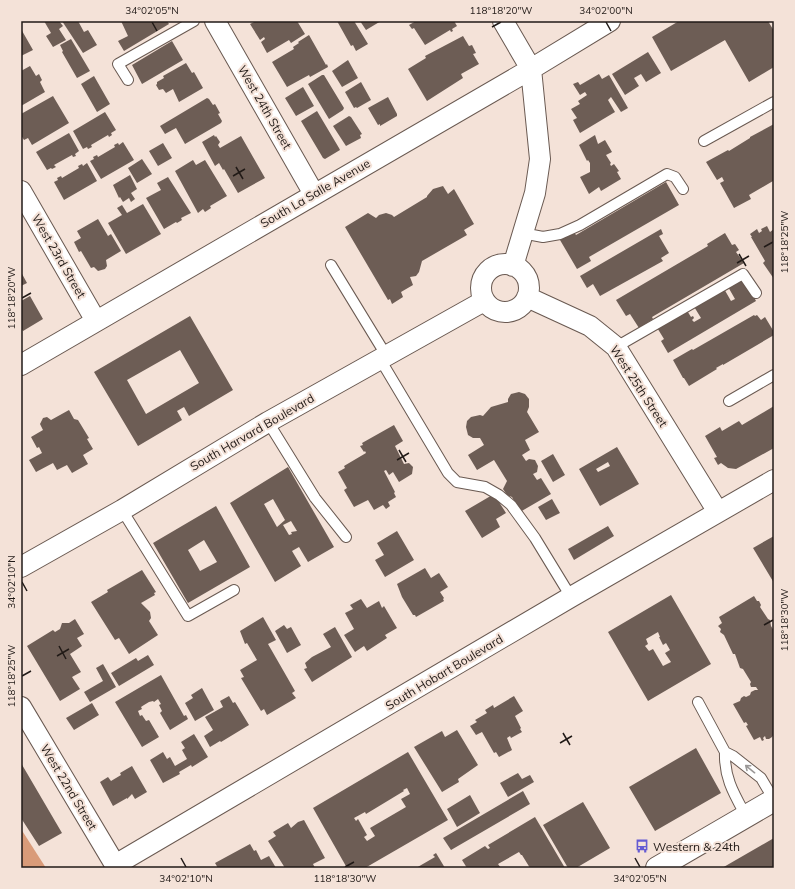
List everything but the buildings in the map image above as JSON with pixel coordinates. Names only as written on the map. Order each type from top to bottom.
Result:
[{"type":"main road","points":[[657,868],[774,800]]},
{"type":"street","name":"West 24th Street","points":[[215,21],[314,194]]},
{"type":"street","points":[[503,21],[531,69],[540,159],[535,194],[513,266]]},
{"type":"street","name":"South La Salle Avenue","points":[[21,366],[531,69],[610,21]]},
{"type":"street","name":"West 23rd Street","points":[[21,191],[96,321]]},
{"type":"street","points":[[505,264],[513,266],[525,275],[529,290],[527,297],[518,309],[503,313],[495,311],[484,301],[481,294],[482,279],[486,273],[498,265],[505,264]]},
{"type":"street","name":"West 25th Street","points":[[527,297],[590,326],[616,347],[718,512]]},
{"type":"street","name":"South Harvard Boulevard","points":[[21,567],[122,510],[268,422],[484,301]]},
{"type":"street","name":"South Hobart Boulevard","points":[[116,867],[571,597],[774,480]]},
{"type":"street","name":"West 22nd Street","points":[[21,707],[116,867]]},
{"type":"lane","points":[[128,80],[118,64],[194,21]]},
{"type":"lane","points":[[704,141],[774,102]]},
{"type":"lane","points":[[522,233],[543,237],[560,234],[580,225],[667,174],[675,177],[683,189]]},
{"type":"lane","points":[[331,265],[448,473],[457,482],[485,487],[499,495],[511,505],[535,538],[571,597]]},
{"type":"lane","points":[[616,347],[743,274],[756,293]]},
{"type":"lane","points":[[729,400],[774,375]]},
{"type":"lane","points":[[268,422],[314,498],[346,537]]},
{"type":"lane","points":[[122,510],[188,616],[234,590]]},
{"type":"lane","points":[[698,702],[725,752],[724,765],[732,792],[746,816]]},
{"type":"lane","points":[[725,752],[734,756],[761,778],[774,800]]},
{"type":"shaded area","points":[[21,829],[46,868],[21,868]]},
{"type":"place","name":"Western & 24th","points":[[642,846]]}]
